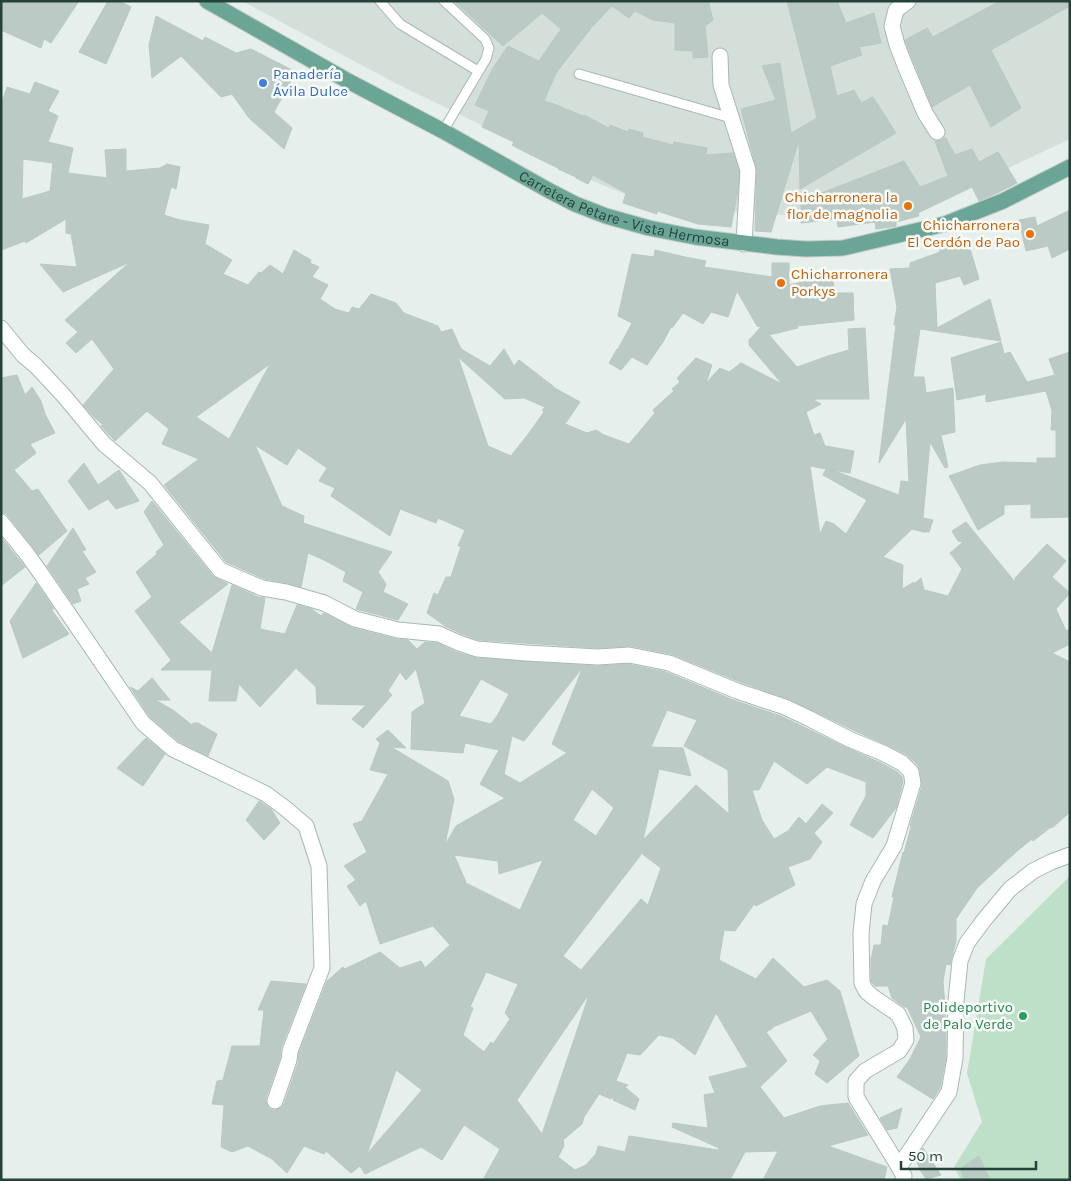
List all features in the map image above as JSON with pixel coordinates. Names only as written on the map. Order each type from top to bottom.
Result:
[{"type":"main road","name":"Carretera Petare - Vista Hermosa","points":[[207,1],[348,81],[575,204],[606,216],[695,238],[806,249],[843,248],[945,224],[1003,201],[1070,167]]},
{"type":"street","points":[[908,1],[896,10],[892,26],[897,45],[925,113],[936,132]]},
{"type":"street","points":[[720,56],[722,85],[748,170],[744,244]]},
{"type":"street","points":[[1,328],[104,444],[150,483],[220,570],[262,588],[286,592],[324,603],[355,619],[398,630],[439,634],[459,643],[477,648],[598,657],[629,655],[669,662],[737,692],[785,707],[902,763],[911,772],[913,783],[894,846],[873,882],[864,904],[862,983],[866,991],[898,1014],[905,1028],[906,1040],[899,1051],[865,1071],[856,1081],[856,1097],[901,1173],[948,1092],[955,1058],[956,1001],[960,961],[966,942],[1010,889],[1033,871],[1070,855]]},
{"type":"street","points":[[1,522],[44,578],[143,723],[173,750],[266,794],[306,826],[319,866],[322,968],[290,1051],[289,1060],[275,1101]]},
{"type":"lane","points":[[380,1],[400,24],[478,71]]},
{"type":"lane","points":[[443,131],[486,58],[489,48],[485,39],[444,1]]},
{"type":"lane","points":[[579,74],[731,118]]},
{"type":"shaded area","points":[[242,1],[1070,1],[1070,139],[996,174],[877,211],[783,215],[689,210],[642,201],[583,177],[397,84]]},
{"type":"green space","name":"Polideportivo de Palo Verde","points":[[1070,876],[1070,1180],[961,1180],[954,1167],[982,1122],[967,1073],[986,959]]},
{"type":"building","points":[[1,1],[79,1],[51,43],[44,39],[41,48],[1,30]]},
{"type":"building","points":[[108,1],[119,1],[131,7],[106,64],[79,52]]},
{"type":"building","points":[[454,1],[708,1],[713,20],[705,26],[708,57],[693,58],[693,51],[675,50],[675,23],[653,20],[635,11],[629,18],[612,6],[591,28],[556,73],[544,101],[584,115],[609,128],[610,125],[628,132],[629,129],[643,133],[642,137],[673,145],[674,142],[707,148],[706,155],[733,153],[739,171],[738,190],[731,227],[698,224],[623,203],[626,193],[593,175],[588,184],[512,145],[514,142],[482,127],[489,111],[475,105],[493,68],[508,46],[539,61],[561,29],[542,13],[503,46]]},
{"type":"building","points":[[787,1],[837,1],[846,23],[874,13],[881,43],[859,47],[862,55],[830,66],[837,96],[854,90],[861,103],[873,97],[896,133],[800,189],[799,140],[771,232],[755,231],[757,170],[741,109],[776,100],[762,66],[780,63],[791,133],[817,118]]},
{"type":"building","points":[[1000,1],[1070,1],[1070,6],[991,50],[1021,108],[991,127],[970,85],[932,107],[905,40],[927,28],[933,37]]},
{"type":"building","points":[[156,16],[203,41],[205,37],[236,53],[251,49],[296,72],[274,112],[292,128],[284,149],[249,118],[232,94],[221,97],[181,56],[152,78],[149,45]]},
{"type":"building","points":[[35,82],[59,91],[48,111],[58,116],[48,142],[73,148],[68,173],[107,178],[105,150],[126,149],[126,171],[160,168],[167,164],[180,167],[176,189],[171,187],[164,215],[209,225],[205,244],[232,260],[223,274],[248,285],[259,272],[261,273],[270,265],[283,274],[294,250],[311,260],[310,263],[319,267],[312,277],[328,285],[320,299],[335,309],[349,313],[352,307],[359,309],[371,294],[396,303],[404,313],[438,326],[441,332],[452,329],[461,349],[490,366],[504,349],[514,366],[519,360],[553,387],[580,402],[565,424],[587,433],[596,430],[629,444],[655,413],[653,410],[674,391],[672,389],[680,382],[677,378],[696,358],[712,365],[706,383],[720,368],[729,372],[741,363],[782,384],[749,345],[749,340],[761,327],[757,326],[737,291],[728,317],[711,312],[703,324],[683,313],[671,327],[647,365],[632,357],[621,370],[609,363],[632,323],[618,316],[632,254],[654,257],[655,250],[706,261],[704,267],[772,277],[772,263],[789,263],[789,285],[832,275],[835,293],[853,293],[854,320],[797,326],[798,328],[769,335],[797,367],[849,350],[848,329],[865,328],[869,399],[815,399],[815,401],[821,404],[806,412],[814,435],[820,433],[825,446],[854,451],[850,473],[832,470],[899,495],[901,481],[909,482],[906,419],[879,463],[896,325],[894,325],[897,307],[890,269],[910,268],[910,263],[940,252],[940,248],[968,242],[979,279],[964,285],[960,276],[935,283],[937,328],[990,299],[1001,341],[920,329],[913,377],[924,377],[926,393],[953,388],[955,432],[941,435],[948,467],[945,468],[930,442],[923,518],[933,520],[929,532],[912,529],[883,557],[903,565],[902,589],[914,582],[913,585],[921,578],[924,590],[948,596],[962,569],[950,553],[963,542],[958,541],[952,531],[966,522],[1015,582],[1015,578],[1047,544],[1066,561],[1052,577],[1070,593],[1056,609],[1066,631],[1070,629],[1070,644],[1052,653],[1070,662],[1070,812],[1052,828],[1033,841],[1032,839],[1017,851],[977,888],[956,919],[956,941],[950,965],[946,964],[943,981],[946,1057],[940,1088],[933,1099],[897,1077],[910,1059],[921,1037],[907,1007],[904,1007],[892,998],[888,986],[875,986],[871,981],[871,960],[874,945],[881,945],[883,925],[888,926],[894,897],[892,897],[922,786],[918,765],[907,755],[789,699],[740,682],[671,654],[631,646],[598,648],[479,640],[445,626],[427,613],[434,593],[438,595],[446,577],[451,577],[461,546],[458,546],[465,530],[438,518],[436,523],[400,509],[390,536],[331,496],[335,488],[319,481],[327,468],[298,448],[287,465],[255,445],[282,506],[304,516],[303,523],[392,552],[378,572],[386,584],[383,592],[408,604],[398,620],[356,609],[363,592],[343,581],[346,572],[308,553],[301,587],[265,579],[226,562],[164,485],[199,459],[162,444],[169,429],[147,411],[115,441],[101,426],[103,425],[83,405],[114,369],[92,339],[76,353],[66,343],[78,332],[65,320],[130,262],[63,292],[40,264],[77,267],[71,234],[66,233],[66,219],[26,243],[25,241],[1,250],[1,106],[7,87],[30,94]],"holes":[[[23,159],[53,163],[50,191],[22,199]],[[458,357],[505,399],[524,398],[545,407],[542,410],[544,412],[511,456],[488,446]],[[270,364],[229,439],[196,417]],[[810,466],[826,469],[823,475],[867,500],[846,534],[834,524],[826,521],[820,534]]]},
{"type":"building","points":[[945,137],[955,155],[972,149],[979,162],[998,152],[1017,183],[979,201],[972,187],[918,213],[919,216],[896,222],[896,226],[891,227],[876,229],[875,222],[838,227],[837,219],[801,223],[801,201],[904,161],[920,187],[948,176],[935,141],[942,140]]},
{"type":"building","points":[[1070,210],[1070,249],[1052,258],[1048,246],[1026,251],[1019,220],[1035,217],[1037,226]]},
{"type":"building","points":[[1001,342],[1004,354],[1010,352],[1027,382],[1055,375],[1049,359],[1070,352],[1070,517],[1031,518],[1031,504],[1004,505],[1004,514],[978,530],[949,476],[980,465],[1003,462],[1037,463],[1037,458],[1056,458],[1056,430],[1051,430],[1052,411],[1046,391],[986,402],[986,394],[957,400],[951,358]]},
{"type":"building","points":[[17,375],[25,395],[32,387],[41,401],[45,414],[55,433],[30,444],[36,453],[14,470],[32,491],[38,489],[67,531],[39,555],[8,516],[5,513],[1,513],[1,378]]},
{"type":"building","points":[[84,463],[98,485],[119,470],[139,501],[116,509],[108,499],[89,510],[68,481]]},
{"type":"building","points":[[152,501],[213,576],[228,584],[179,622],[212,653],[232,585],[258,597],[265,598],[260,629],[285,634],[297,605],[312,609],[321,616],[324,613],[353,628],[396,639],[408,640],[417,649],[425,642],[437,643],[456,652],[476,658],[597,666],[628,664],[666,672],[733,700],[781,716],[896,771],[902,777],[903,782],[896,808],[873,838],[850,825],[866,796],[866,782],[827,767],[807,784],[774,761],[759,790],[752,790],[762,820],[774,839],[788,831],[799,817],[806,824],[822,804],[833,813],[814,833],[822,842],[810,859],[788,867],[795,885],[756,906],[754,904],[735,931],[724,930],[719,960],[756,979],[773,958],[804,987],[827,980],[840,991],[859,1056],[827,1083],[815,1074],[820,1061],[813,1055],[828,1039],[811,1011],[773,1027],[766,1032],[787,1061],[760,1087],[784,1118],[820,1106],[848,1103],[868,1135],[828,1146],[887,1167],[884,1180],[763,1180],[778,1151],[745,1152],[730,1180],[483,1180],[500,1149],[464,1125],[442,1160],[421,1147],[365,1174],[360,1166],[351,1173],[326,1151],[324,1154],[304,1146],[287,1173],[272,1159],[248,1146],[232,1152],[221,1147],[224,1105],[212,1104],[217,1081],[223,1080],[232,1046],[260,1046],[264,1010],[258,1010],[271,981],[306,984],[281,1048],[280,1058],[266,1098],[268,1107],[276,1110],[284,1104],[298,1063],[299,1053],[327,981],[343,967],[345,969],[380,952],[400,968],[421,961],[425,968],[450,945],[433,926],[380,944],[366,901],[360,906],[347,886],[356,880],[344,866],[367,852],[353,824],[362,821],[388,774],[370,770],[380,743],[376,739],[388,730],[406,748],[391,747],[448,781],[454,799],[445,845],[456,826],[505,798],[480,784],[499,750],[465,743],[463,753],[411,749],[412,712],[425,703],[416,669],[406,680],[400,672],[388,691],[392,695],[363,728],[352,719],[366,705],[317,704],[316,687],[296,668],[260,707],[239,684],[236,701],[209,701],[212,670],[161,670],[171,660],[135,611],[152,597],[136,572],[157,554],[156,552],[164,545],[144,512]],"holes":[[[583,667],[552,744],[567,753],[520,783],[504,774],[512,736],[524,741]],[[481,679],[509,694],[491,724],[459,716]],[[667,710],[697,720],[684,746],[728,770],[729,814],[696,785],[643,840],[659,769],[691,776],[683,748],[651,747]],[[592,789],[614,808],[596,836],[573,820]],[[641,853],[661,868],[648,905],[641,899],[581,970],[563,956]],[[454,855],[498,861],[499,874],[543,860],[520,910],[464,882],[466,882]],[[486,972],[518,984],[505,1013],[510,1019],[493,1044],[491,1042],[484,1052],[463,1035],[473,1008],[470,1007]],[[587,997],[588,998],[542,1134],[517,1100]],[[716,1013],[748,1067],[709,1077],[715,1093],[704,1095],[708,1128],[673,1123],[672,1127],[719,1148],[718,1150],[629,1136],[625,1152],[598,1146],[596,1154],[586,1165],[575,1170],[558,1157],[564,1146],[563,1140],[582,1124],[584,1117],[599,1094],[611,1099],[614,1096],[613,1100],[635,1110],[639,1099],[625,1087],[628,1085],[616,1081],[627,1053],[640,1055],[659,1035],[673,1038],[695,1055]],[[396,1070],[422,1090],[367,1154]]]},
{"type":"building","points":[[73,528],[86,550],[82,551],[96,572],[85,578],[89,584],[77,589],[81,601],[73,604],[47,566]]},
{"type":"building","points":[[1,537],[25,567],[1,586]]},
{"type":"building","points":[[36,583],[54,609],[51,609],[69,634],[23,658],[10,621]]},
{"type":"building","points":[[152,678],[170,700],[155,700],[173,710],[192,725],[193,723],[198,723],[217,734],[208,756],[178,741],[150,717],[130,687],[138,691]]},
{"type":"building","points":[[146,738],[165,754],[143,786],[117,768]]},
{"type":"building","points":[[259,801],[271,809],[280,823],[264,840],[246,820]]},
{"type":"building","points":[[902,1108],[897,1128],[887,1130],[880,1118]]},
{"type":"building","points":[[923,1148],[941,1175],[926,1179],[920,1170],[916,1159]]},
{"type":"building","points":[[979,1156],[990,1180],[965,1180],[960,1169]]},
{"type":"place","name":"Panadería Ávila Dulce","points":[[263,83]]},
{"type":"place","name":"Chicharronera la flor de magnolia","points":[[908,206]]},
{"type":"place","name":"Chicharronera El Cerdón de Pao","points":[[1030,234]]},
{"type":"place","name":"Chicharronera Porkys","points":[[781,283]]},
{"type":"place","name":"Polideportivo de Palo Verde","points":[[1023,1016]]}]
